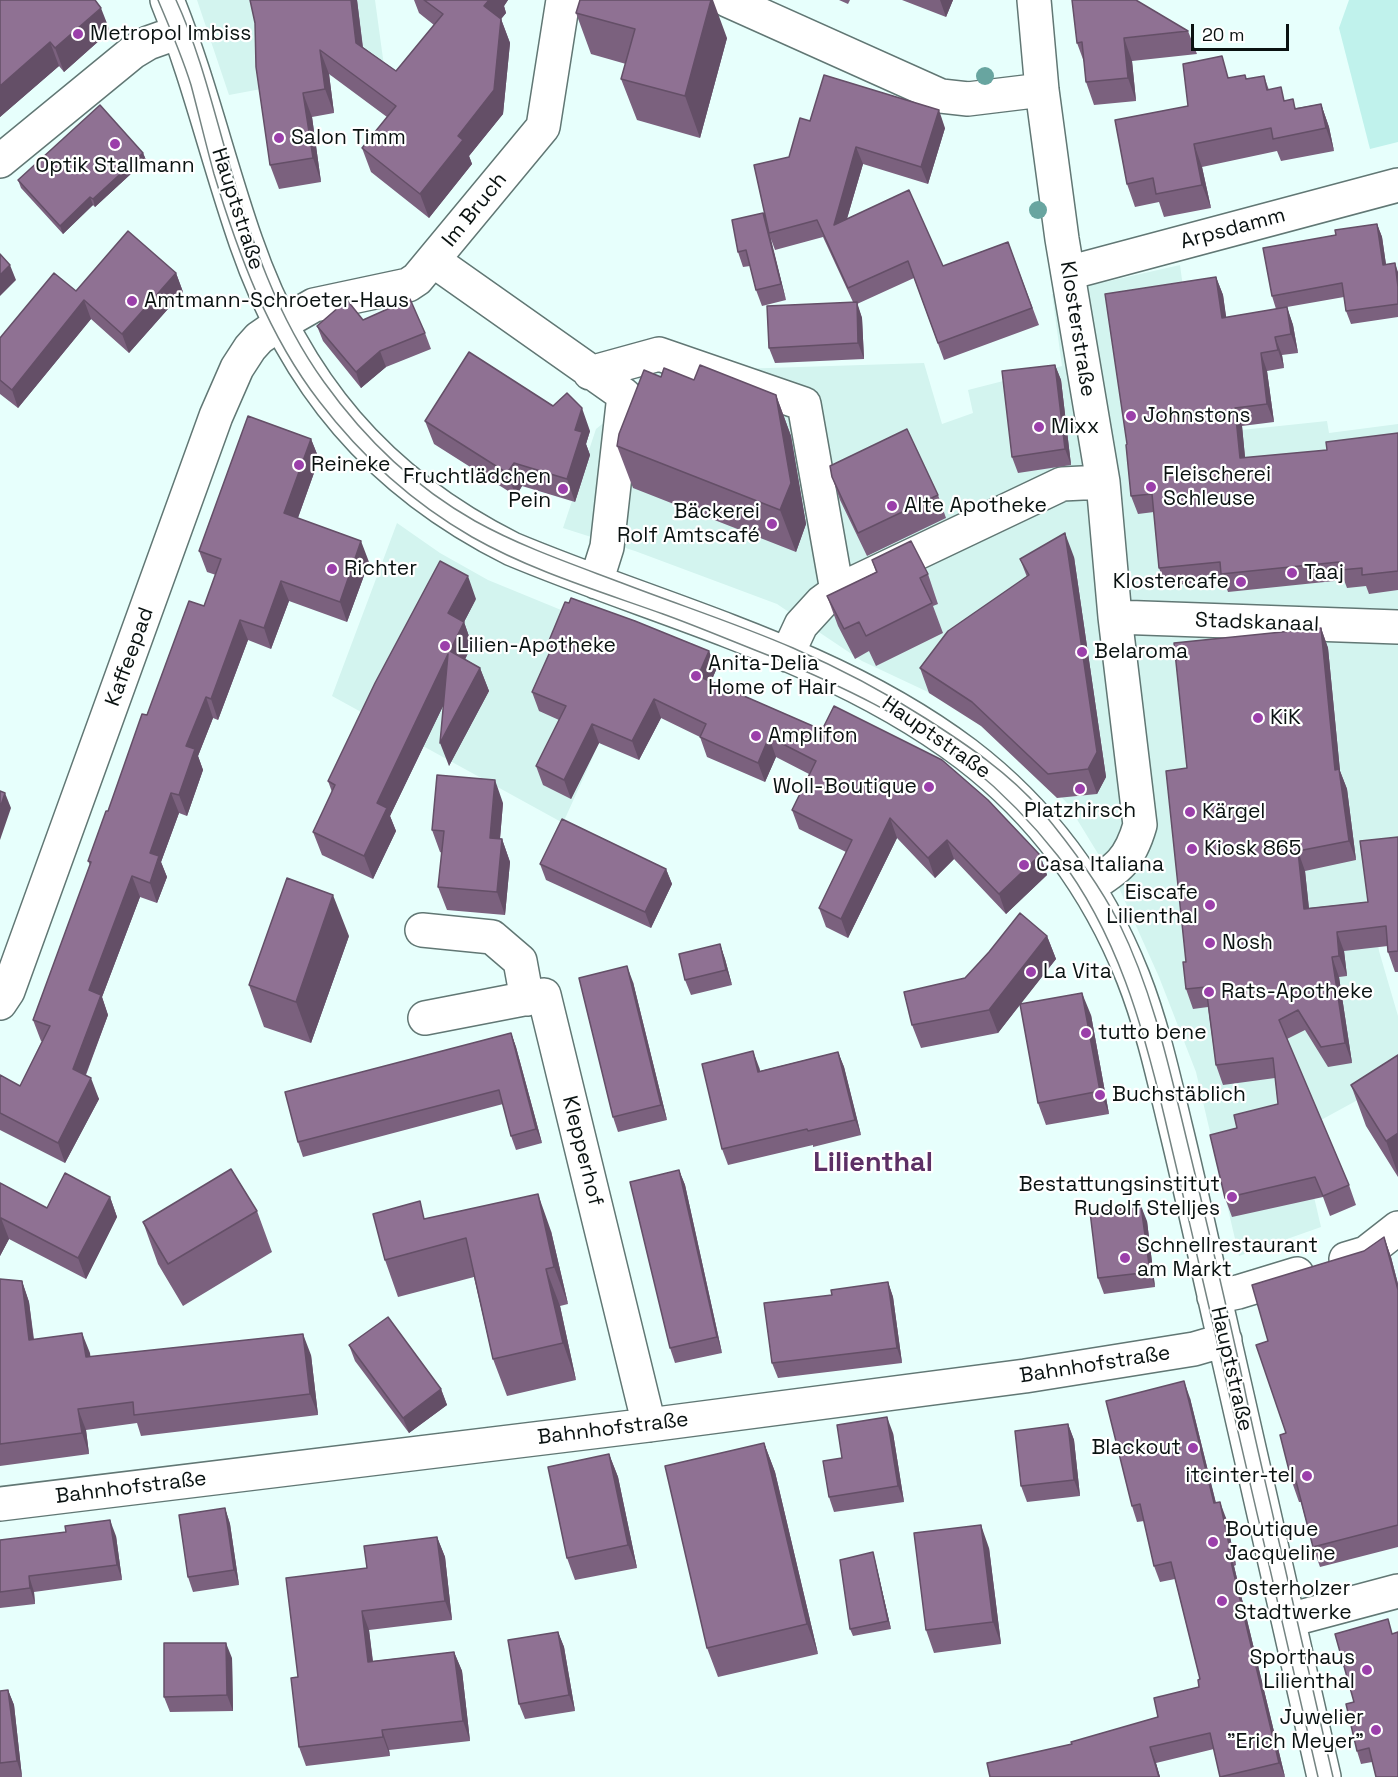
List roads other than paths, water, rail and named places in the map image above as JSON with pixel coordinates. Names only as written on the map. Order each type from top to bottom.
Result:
[{"type":"street","name":"Hauptstraße","points":[[167,0],[196,79],[246,243],[279,324],[321,393],[365,444],[406,482],[446,512],[483,535],[530,556],[787,655],[888,703],[926,726],[968,756],[1006,788],[1069,858],[1088,887],[1123,953],[1150,1027],[1180,1148],[1324,1777]]},
{"type":"street","name":"Im Bruch","points":[[279,324],[314,305],[413,283],[434,261],[543,127],[563,0]]},
{"type":"street","points":[[727,0],[941,96],[968,99],[1042,90]]},
{"type":"street","name":"Klosterstraße","points":[[1034,0],[1042,90],[1068,273],[1103,482],[1140,825],[1129,854],[1109,874],[1088,887]]},
{"type":"street","points":[[3,153],[133,52],[148,43],[179,32]]},
{"type":"street","name":"Arpsdamm","points":[[1068,273],[1398,185]]},
{"type":"street","points":[[434,261],[624,395],[607,547],[596,582]]},
{"type":"street","name":"Kaffeepad","points":[[0,1003],[8,991],[230,380],[250,348],[259,338],[279,324]]},
{"type":"street","points":[[590,373],[659,354],[804,404],[837,591]]},
{"type":"street","points":[[787,655],[801,625],[822,602],[837,591],[1062,484],[1103,482]]},
{"type":"street","name":"Stadskanaal","points":[[1116,617],[1398,627]]},
{"type":"street","points":[[422,930],[492,937],[520,961],[527,999],[425,1018]]},
{"type":"street","name":"Klepperhof","points":[[527,999],[544,995],[649,1425]]},
{"type":"street","points":[[1214,1297],[1238,1292],[1366,1253],[1398,1228]]},
{"type":"street","name":"Bahnhofstraße","points":[[0,1504],[649,1425],[1025,1376],[1194,1348],[1224,1340]]},
{"type":"street","points":[[1289,1620],[1398,1591]]},
{"type":"tram line","points":[[158,0],[191,85],[223,204],[256,292],[284,349],[301,376],[335,421],[370,459],[429,509],[450,524],[495,549],[566,580],[676,619],[770,656],[848,691],[924,733],[970,766],[1017,809],[1058,856],[1079,886],[1097,916],[1112,949],[1137,1015],[1147,1050],[1318,1777]]},
{"type":"tram line","points":[[176,0],[199,60],[256,249],[279,304],[292,331],[324,382],[356,423],[392,460],[453,508],[493,530],[566,562],[793,648],[860,680],[909,708],[971,749],[1029,796],[1093,878],[1131,949],[1151,1003],[1167,1058],[1333,1777]]},
{"type":"place","name":"Metropol Imbiss","points":[[78,34]]},
{"type":"place","name":"Salon Timm","points":[[279,138]]},
{"type":"place","name":"Optik Stallmann","points":[[115,144]]},
{"type":"place","name":"Amtmann-Schroeter-Haus","points":[[132,301]]},
{"type":"place","name":"Johnstons","points":[[1131,416]]},
{"type":"place","name":"Mixx","points":[[1039,427]]},
{"type":"place","name":"Reineke","points":[[299,465]]},
{"type":"place","name":"Fleischerei Schleuse","points":[[1151,487]]},
{"type":"place","name":"Fruchtlädchen Pein","points":[[563,489]]},
{"type":"place","name":"Alte Apotheke","points":[[892,506]]},
{"type":"place","name":"Bäckerei Rolf Amtscafé","points":[[772,524]]},
{"type":"place","name":"Richter","points":[[332,569]]},
{"type":"place","name":"Taaj","points":[[1292,573]]},
{"type":"place","name":"Klostercafe","points":[[1241,582]]},
{"type":"place","name":"Lilien-Apotheke","points":[[445,646]]},
{"type":"place","name":"Belaroma","points":[[1082,652]]},
{"type":"place","name":"Anita-Delia Home of Hair","points":[[696,676]]},
{"type":"place","name":"KiK","points":[[1258,718]]},
{"type":"place","name":"Amplifon","points":[[756,736]]},
{"type":"place","name":"Woll-Boutique","points":[[929,787]]},
{"type":"place","name":"Platzhirsch","points":[[1080,789]]},
{"type":"place","name":"Kärgel","points":[[1190,812]]},
{"type":"place","name":"Kiosk 865","points":[[1192,849]]},
{"type":"place","name":"Casa Italiana","points":[[1024,865]]},
{"type":"place","name":"Eiscafe Lilienthal","points":[[1210,905]]},
{"type":"place","name":"Nosh","points":[[1210,943]]},
{"type":"place","name":"La Vita","points":[[1031,972]]},
{"type":"place","name":"Rats-Apotheke","points":[[1209,992]]},
{"type":"place","name":"tutto bene","points":[[1086,1033]]},
{"type":"place","name":"Buchstäblich","points":[[1100,1095]]},
{"type":"place","name":"Bestattungsinstitut Rudolf Stelljes","points":[[1232,1197]]},
{"type":"place","name":"Schnellrestaurant am Markt","points":[[1125,1258]]},
{"type":"place","name":"Blackout","points":[[1193,1448]]},
{"type":"place","name":"itcinter-tel","points":[[1307,1476]]},
{"type":"place","name":"Boutique Jacqueline","points":[[1213,1542]]},
{"type":"place","name":"Osterholzer Stadtwerke","points":[[1222,1601]]},
{"type":"place","name":"Sporthaus Lilienthal","points":[[1367,1670]]},
{"type":"place","name":"Juwelier \"Erich Meyer\"","points":[[1376,1730]]},
{"type":"district","name":"Lilienthal","points":[[873,1164]]}]
